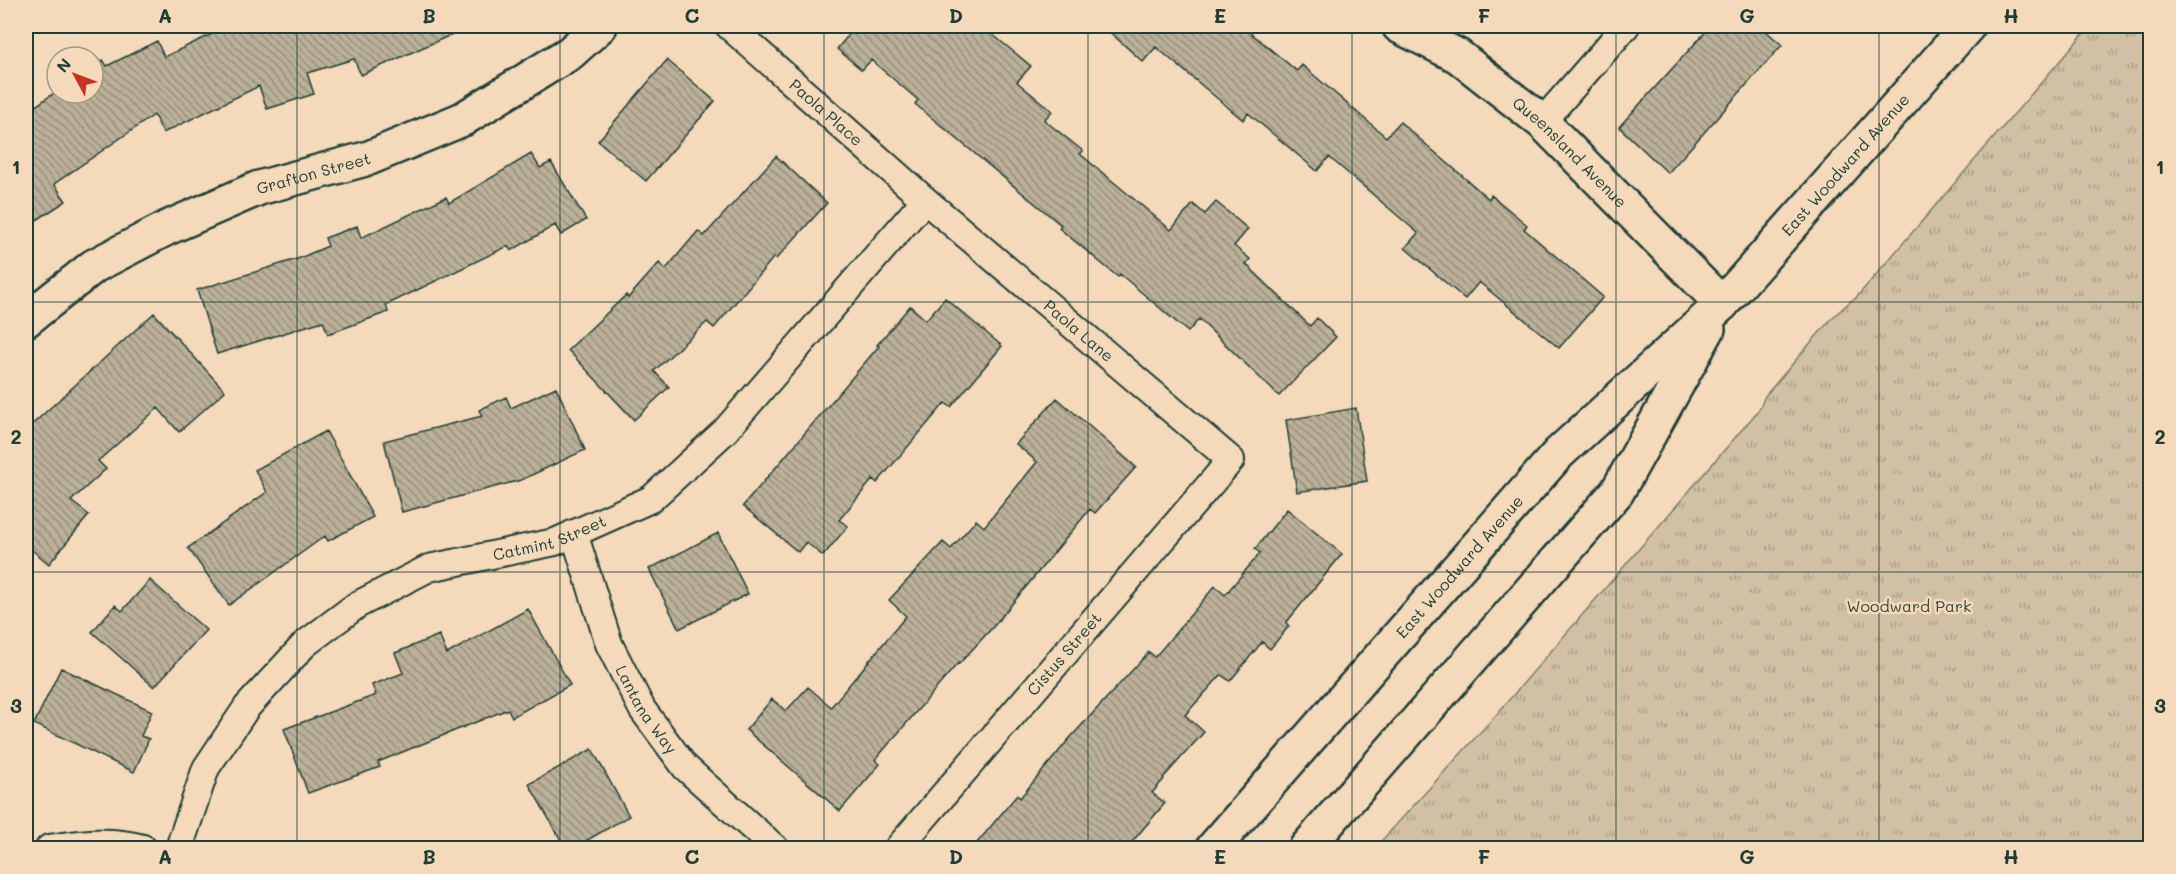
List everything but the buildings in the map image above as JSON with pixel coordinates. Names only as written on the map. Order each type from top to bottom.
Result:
[{"type":"street","name":"Grafton Street","points":[[26,320],[94,266],[167,228],[259,188],[369,158],[462,119],[570,53],[600,26]]},
{"type":"street","name":"Paola Place","points":[[729,26],[925,200]]},
{"type":"street","name":"Queensland Avenue","points":[[1399,26],[1458,56],[1542,122],[1722,304]]},
{"type":"street","points":[[1542,122],[1626,26]]},
{"type":"street","name":"East Woodward Avenue","points":[[1214,849],[1558,454],[1722,304],[1968,26]]},
{"type":"street","name":"Paola Lane","points":[[925,200],[1231,460]]},
{"type":"street","name":"Catmint Street","points":[[179,849],[206,768],[247,706],[305,645],[357,604],[429,568],[555,542],[651,499],[725,432],[925,200]]},
{"type":"street","name":"East Woodward Avenue","points":[[1306,849],[1617,492],[1722,304]]},
{"type":"street","name":"Cistus Street","points":[[898,849],[1231,460]]},
{"type":"street","name":"Lantana Way","points":[[574,533],[609,644],[642,709],[685,767],[776,849]]},
{"type":"street","points":[[49,849],[89,841],[129,844],[143,849]]},
{"type":"green space","name":"Woodward Park","points":[[2090,26],[2150,26],[2150,848],[1375,848],[1496,715],[1752,418],[1760,408],[1765,396],[1832,318],[1855,299]]}]
